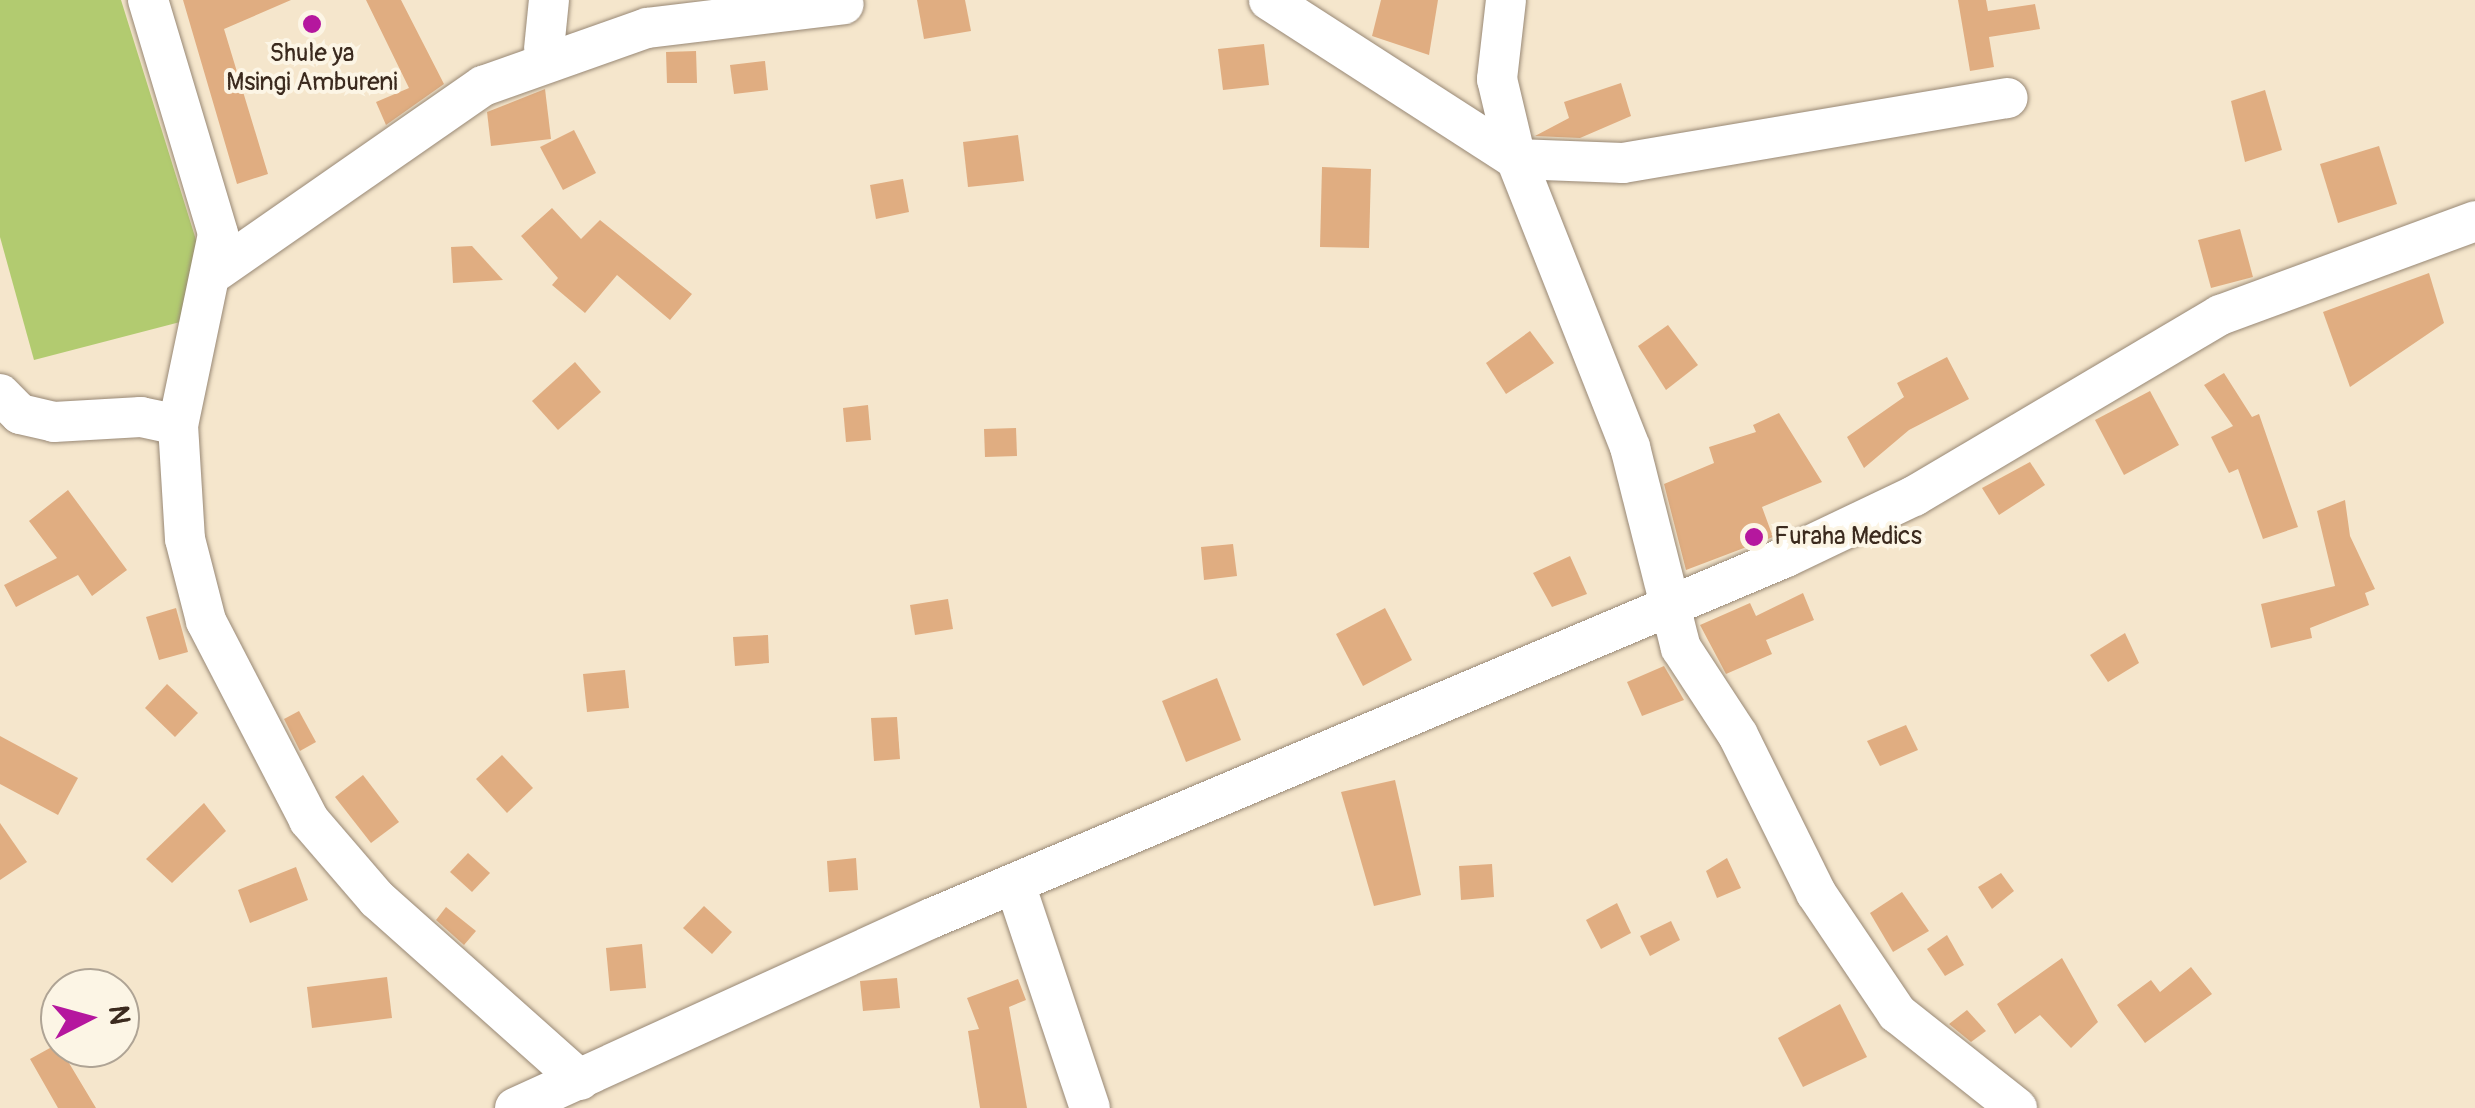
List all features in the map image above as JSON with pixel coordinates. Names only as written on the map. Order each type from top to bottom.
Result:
[{"type":"street","points":[[148,0],[214,209],[218,270],[178,425],[186,539],[206,621],[291,792],[377,899],[580,1080]]},
{"type":"street","points":[[544,48],[549,0]]},
{"type":"street","points":[[1270,0],[1516,159],[1623,163],[2008,98]]},
{"type":"street","points":[[1506,0],[1497,79],[1516,159],[1630,447],[1663,603],[1866,968],[1914,1031],[2017,1108]]},
{"type":"street","points":[[218,270],[483,86],[647,28],[844,4]]},
{"type":"street","points":[[515,1108],[1914,496],[2220,315],[2475,221]]},
{"type":"street","points":[[0,394],[20,414],[54,422],[141,416],[178,425]]},
{"type":"street","points":[[1016,887],[1090,1108]]},
{"type":"green space","points":[[0,0],[121,0],[197,243],[184,321],[34,360],[0,237]]},
{"type":"building","points":[[183,0],[291,0],[224,29],[268,174],[237,184]]},
{"type":"building","points":[[366,0],[401,0],[444,84],[386,125],[376,102],[409,88]]},
{"type":"building","points":[[917,0],[965,0],[971,31],[924,39]]},
{"type":"building","points":[[1381,0],[1438,0],[1429,55],[1372,36]]},
{"type":"building","points":[[1958,0],[1986,0],[1988,11],[2035,4],[2040,29],[1989,37],[1994,67],[1970,71]]},
{"type":"building","points":[[1264,44],[1269,85],[1223,90],[1218,49]]},
{"type":"building","points":[[696,51],[697,83],[667,83],[666,52]]},
{"type":"building","points":[[765,61],[768,90],[734,94],[730,65]]},
{"type":"building","points":[[1621,83],[1631,116],[1580,138],[1535,136],[1569,118],[1564,102]]},
{"type":"building","points":[[545,89],[551,139],[491,146],[487,112]]},
{"type":"building","points":[[2265,90],[2282,150],[2245,162],[2231,101]]},
{"type":"building","points":[[574,130],[596,173],[563,190],[540,147]]},
{"type":"building","points":[[1018,135],[1024,181],[968,187],[963,142]]},
{"type":"building","points":[[2379,146],[2397,204],[2338,223],[2320,164]]},
{"type":"building","points":[[1322,167],[1371,169],[1369,248],[1320,247]]},
{"type":"building","points":[[903,179],[909,212],[876,219],[870,185]]},
{"type":"building","points":[[552,208],[581,239],[600,220],[692,294],[670,320],[617,275],[585,313],[552,285],[558,278],[521,236]]},
{"type":"building","points":[[2240,229],[2253,277],[2211,288],[2198,240]]},
{"type":"building","points":[[472,246],[503,280],[453,283],[451,247]]},
{"type":"building","points":[[2429,273],[2444,323],[2350,387],[2323,312]]},
{"type":"building","points":[[1668,325],[1698,365],[1666,390],[1638,346]]},
{"type":"building","points":[[1530,331],[1554,363],[1506,394],[1486,363]]},
{"type":"building","points":[[1947,357],[1969,399],[1909,430],[1864,468],[1847,437],[1904,397],[1897,383]]},
{"type":"building","points":[[575,362],[601,392],[558,430],[532,401]]},
{"type":"building","points":[[2224,373],[2252,417],[2259,414],[2298,527],[2263,539],[2238,469],[2229,473],[2211,437],[2233,426],[2204,385]]},
{"type":"building","points":[[2150,391],[2179,445],[2124,475],[2095,420]]},
{"type":"building","points":[[868,405],[871,440],[846,442],[843,408]]},
{"type":"building","points":[[1779,413],[1822,482],[1762,507],[1773,537],[1686,570],[1664,484],[1714,463],[1709,447],[1756,432],[1753,425]]},
{"type":"building","points":[[1016,428],[1017,456],[985,457],[984,429]]},
{"type":"building","points":[[2030,462],[2045,485],[1999,515],[1982,488]]},
{"type":"building","points":[[68,490],[127,570],[92,596],[78,575],[16,607],[4,585],[57,558],[29,521]]},
{"type":"building","points":[[2345,500],[2350,536],[2375,589],[2365,593],[2369,605],[2310,628],[2312,638],[2271,648],[2261,604],[2335,586],[2317,511]]},
{"type":"building","points":[[1233,544],[1237,576],[1204,580],[1201,547]]},
{"type":"building","points":[[1570,556],[1587,594],[1552,607],[1533,573]]},
{"type":"building","points":[[1803,593],[1814,620],[1766,640],[1772,654],[1726,674],[1700,625],[1750,603],[1756,616]]},
{"type":"building","points":[[948,599],[953,629],[915,635],[910,605]]},
{"type":"building","points":[[176,608],[188,652],[159,660],[146,617]]},
{"type":"building","points":[[1385,608],[1412,660],[1363,686],[1336,634]]},
{"type":"building","points":[[2125,633],[2139,663],[2108,682],[2090,655]]},
{"type":"building","points":[[768,635],[769,663],[735,666],[733,637]]},
{"type":"building","points":[[1664,666],[1684,700],[1642,716],[1627,682]]},
{"type":"building","points":[[625,670],[629,708],[587,712],[583,674]]},
{"type":"building","points":[[1217,678],[1241,740],[1186,762],[1162,701]]},
{"type":"building","points":[[167,684],[198,713],[175,737],[145,708]]},
{"type":"building","points":[[299,711],[316,742],[300,751],[284,719]]},
{"type":"building","points":[[897,717],[900,759],[874,761],[871,718]]},
{"type":"building","points":[[1906,725],[1918,750],[1880,766],[1867,741]]},
{"type":"building","points":[[0,736],[78,778],[58,815],[0,784]]},
{"type":"building","points":[[502,755],[533,788],[507,813],[476,779]]},
{"type":"building","points":[[363,775],[399,822],[371,843],[335,797]]},
{"type":"building","points":[[1395,780],[1421,895],[1374,906],[1341,792]]},
{"type":"building","points":[[204,803],[226,831],[172,883],[146,859]]},
{"type":"building","points":[[0,823],[27,862],[0,880]]},
{"type":"building","points":[[468,853],[490,873],[472,892],[450,872]]},
{"type":"building","points":[[856,858],[858,890],[829,892],[827,861]]},
{"type":"building","points":[[1727,858],[1741,888],[1717,898],[1706,871]]},
{"type":"building","points":[[1492,864],[1494,897],[1461,900],[1459,866]]},
{"type":"building","points":[[296,867],[308,900],[250,923],[238,890]]},
{"type":"building","points":[[2001,873],[2014,891],[1992,909],[1978,887]]},
{"type":"building","points":[[1902,892],[1929,931],[1893,952],[1870,913]]},
{"type":"building","points":[[1617,903],[1631,933],[1601,949],[1586,920]]},
{"type":"building","points":[[704,906],[732,932],[712,954],[683,928]]},
{"type":"building","points":[[446,907],[476,931],[464,945],[436,920]]},
{"type":"building","points":[[1671,921],[1680,940],[1650,956],[1640,936]]},
{"type":"building","points":[[1947,935],[1964,965],[1945,976],[1927,949]]},
{"type":"building","points":[[642,944],[646,988],[610,991],[606,948]]},
{"type":"building","points":[[2062,958],[2098,1022],[2071,1048],[2040,1015],[2015,1034],[1997,1004]]},
{"type":"building","points":[[2191,967],[2212,994],[2145,1043],[2117,1005],[2151,980],[2160,992]]},
{"type":"building","points":[[387,977],[392,1018],[312,1028],[307,987]]},
{"type":"building","points":[[897,978],[900,1008],[863,1011],[860,981]]},
{"type":"building","points":[[1018,979],[1026,1000],[1009,1007],[1027,1108],[980,1108],[968,1031],[979,1029],[967,998]]},
{"type":"building","points":[[1840,1004],[1867,1057],[1803,1087],[1778,1038]]},
{"type":"building","points":[[1967,1010],[1986,1031],[1971,1042],[1949,1024]]},
{"type":"building","points":[[40,1053],[40,1068],[72,1068],[96,1108],[58,1108],[30,1059]]},
{"type":"place","name":"Shule ya Msingi Ambureni","points":[[312,24]]},
{"type":"place","name":"Furaha Medics","points":[[1754,537]]}]
